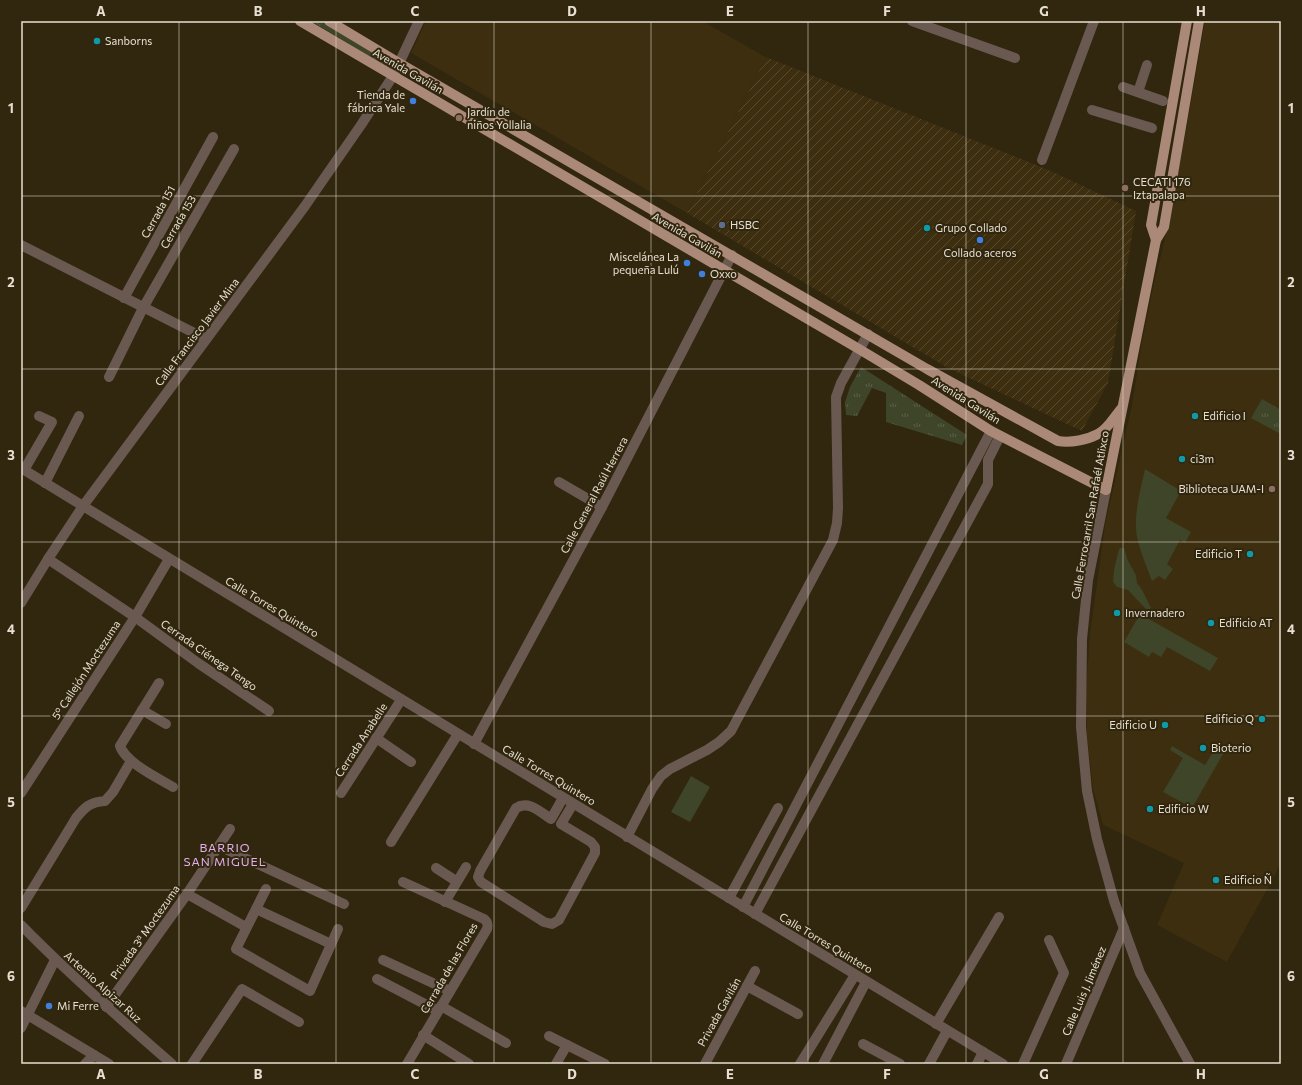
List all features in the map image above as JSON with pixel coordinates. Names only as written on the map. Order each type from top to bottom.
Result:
[{"type":"main road","name":"Avenida Gavilán","points":[[300,21],[859,349],[996,433],[1106,490]]},
{"type":"main road","name":"Avenida Gavilán","points":[[329,21],[927,369],[1058,441],[1069,442],[1098,434],[1106,427],[1122,407]]},
{"type":"main road","name":"Calle Ferrocarril San Rafaél Atlixco","points":[[1156,240],[1151,225],[1187,21]]},
{"type":"main road","name":"Calle Ferrocarril San Rafaél Atlixco","points":[[1106,490],[1156,240],[1164,227],[1199,21]]},
{"type":"street","name":"Calle Francisco Javier Mina","points":[[21,603],[83,506],[306,206],[393,76],[419,21]]},
{"type":"street","points":[[912,21],[1015,58]]},
{"type":"street","points":[[1042,160],[1094,21]]},
{"type":"street","points":[[1138,92],[1147,65]]},
{"type":"street","points":[[1123,87],[1163,100]]},
{"type":"street","points":[[1092,110],[1152,128]]},
{"type":"street","name":"Cerrada 151","points":[[124,298],[213,137]]},
{"type":"street","name":"Cerrada 153","points":[[109,377],[144,308],[234,149]]},
{"type":"street","points":[[21,245],[206,339]]},
{"type":"street","name":"Calle General Raúl Herrera","points":[[474,744],[602,507],[732,255]]},
{"type":"street","points":[[627,836],[661,776],[670,769],[707,750],[731,731],[833,540],[837,523],[838,508],[836,397],[841,384],[868,334]]},
{"type":"street","points":[[23,469],[52,422],[39,416]]},
{"type":"street","points":[[45,483],[79,416]]},
{"type":"street","points":[[744,908],[996,433]]},
{"type":"street","points":[[754,914],[988,484],[988,460],[996,433]]},
{"type":"street","name":"Calle Torres Quintero","points":[[23,469],[401,700],[1003,1064]]},
{"type":"street","points":[[559,482],[602,507]]},
{"type":"street","name":"Calle Ferrocarril San Rafaél Atlixco","points":[[1106,490],[1088,580],[1082,639],[1081,727],[1087,791],[1114,901],[1140,973],[1190,1064]]},
{"type":"street","name":"Cerrada Ciénega Tengo","points":[[48,559],[135,617],[198,663],[269,711]]},
{"type":"street","name":"5º Callejón Moctezuma","points":[[21,793],[135,617],[169,559]]},
{"type":"street","points":[[159,683],[120,746],[121,750],[131,761],[173,787]]},
{"type":"street","name":"Cerrada Anabelle","points":[[341,793],[401,700]]},
{"type":"street","points":[[142,710],[166,724]]},
{"type":"street","points":[[392,842],[458,734]]},
{"type":"street","points":[[376,738],[411,762]]},
{"type":"street","points":[[21,908],[76,818],[84,808],[95,802],[105,801],[113,792],[131,761]]},
{"type":"street","points":[[563,798],[551,818],[530,806],[525,805],[516,808],[480,870],[478,877],[481,882],[544,922],[552,924],[559,920],[595,852],[595,847],[591,842],[561,824],[573,804]]},
{"type":"street","points":[[729,898],[778,808]]},
{"type":"street","name":"Privada 3ª Moctezuma","points":[[106,1007],[187,894],[230,829]]},
{"type":"street","points":[[219,846],[344,904]]},
{"type":"street","points":[[445,902],[456,880],[466,867]]},
{"type":"street","points":[[436,868],[456,880]]},
{"type":"street","name":"Cerrada de las Flores","points":[[403,882],[484,919],[488,926],[407,1064]]},
{"type":"street","points":[[266,889],[236,949],[310,991],[338,929]]},
{"type":"street","points":[[187,894],[246,927]]},
{"type":"street","points":[[256,909],[331,944]]},
{"type":"street","points":[[936,1024],[999,917]]},
{"type":"street","name":"Artemio Alpizar Ruz","points":[[21,925],[55,960],[106,1007],[172,1064]]},
{"type":"street","name":"Calle Luis J. Jiménez","points":[[1066,1064],[1124,928]]},
{"type":"street","points":[[1022,1064],[1064,972],[1049,940]]},
{"type":"street","points":[[21,1028],[24,1013],[55,960]]},
{"type":"street","points":[[383,960],[450,991]]},
{"type":"street","name":"Privada Gavilán","points":[[705,1064],[755,972]]},
{"type":"street","points":[[800,1064],[856,975]]},
{"type":"street","points":[[377,979],[506,1043]]},
{"type":"street","points":[[823,1064],[866,982]]},
{"type":"street","points":[[747,986],[798,1014]]},
{"type":"street","points":[[192,1064],[242,989],[299,1022]]},
{"type":"street","points":[[24,1013],[109,1064]]},
{"type":"street","points":[[929,1064],[947,1031]]},
{"type":"street","points":[[424,1036],[469,1064]]},
{"type":"street","points":[[549,1036],[605,1064]]},
{"type":"street","points":[[863,1044],[900,1064]]},
{"type":"street","points":[[556,1064],[567,1045]]},
{"type":"street","points":[[977,1064],[983,1052]]},
{"type":"street","points":[[85,1064],[94,1055]]},
{"type":"shaded area","points":[[426,21],[702,21],[766,57],[687,213],[411,53]]},
{"type":"shaded area","points":[[1205,21],[1281,21],[1281,864],[1227,962],[1157,925],[1184,863],[1103,825],[1093,789],[1087,736],[1086,691],[1090,634],[1105,525],[1132,405],[1142,341],[1164,243],[1185,136]]},
{"type":"shaded area","name":"Grupo Collado","points":[[766,57],[1051,171],[1136,211],[1108,383],[1082,431],[948,368],[687,213]]},
{"type":"green space","points":[[311,21],[320,21],[391,64],[389,68]]},
{"type":"green space","points":[[861,367],[967,435],[962,445],[886,422],[886,393],[872,388],[857,416],[846,415],[845,402],[850,387]]},
{"type":"green space","points":[[1262,399],[1281,410],[1281,434],[1251,418]]},
{"type":"green space","points":[[1145,469],[1181,491],[1166,518],[1191,532],[1185,543],[1180,540],[1167,564],[1173,569],[1165,580],[1159,576],[1152,581],[1136,534],[1137,506]]},
{"type":"green space","points":[[1124,548],[1128,561],[1136,575],[1137,583],[1151,607],[1149,610],[1146,609],[1128,590],[1117,587],[1113,582],[1114,570],[1119,549]]},
{"type":"green space","points":[[1140,614],[1218,658],[1210,671],[1167,647],[1161,657],[1152,652],[1149,657],[1124,642]]},
{"type":"green space","points":[[1219,742],[1227,747],[1192,808],[1163,792],[1183,758],[1170,750],[1172,746],[1205,765]]},
{"type":"green space","points":[[691,776],[710,787],[690,822],[671,812]]},
{"type":"place","name":"Sanborns","points":[[97,41]]},
{"type":"place","name":"Tienda de fábrica Yale","points":[[413,101]]},
{"type":"place","name":"Jardín de niños Yollalia","points":[[459,118]]},
{"type":"place","name":"CECATI 176 Iztapalapa","points":[[1125,188]]},
{"type":"place","name":"HSBC","points":[[722,225]]},
{"type":"place","name":"Grupo Collado","points":[[927,228]]},
{"type":"place","name":"Collado aceros","points":[[980,240]]},
{"type":"place","name":"Miscelánea La pequeña Lulú","points":[[687,263]]},
{"type":"place","name":"Oxxo","points":[[702,274]]},
{"type":"place","name":"Edificio I","points":[[1195,416]]},
{"type":"place","name":"ci3m","points":[[1182,459]]},
{"type":"place","name":"Biblioteca UAM-I","points":[[1272,489]]},
{"type":"place","name":"Edificio T","points":[[1250,554]]},
{"type":"place","name":"Invernadero","points":[[1117,613]]},
{"type":"place","name":"Edificio AT","points":[[1211,623]]},
{"type":"place","name":"Edificio Q","points":[[1262,719]]},
{"type":"place","name":"Edificio U","points":[[1165,725]]},
{"type":"place","name":"Bioterio","points":[[1203,748]]},
{"type":"place","name":"Edificio W","points":[[1150,809]]},
{"type":"place","name":"Edificio Ñ","points":[[1216,880]]},
{"type":"place","name":"Mi Ferre","points":[[49,1006]]},
{"type":"district","name":"BARRIO SAN MIGUEL","points":[[225,855]]}]
